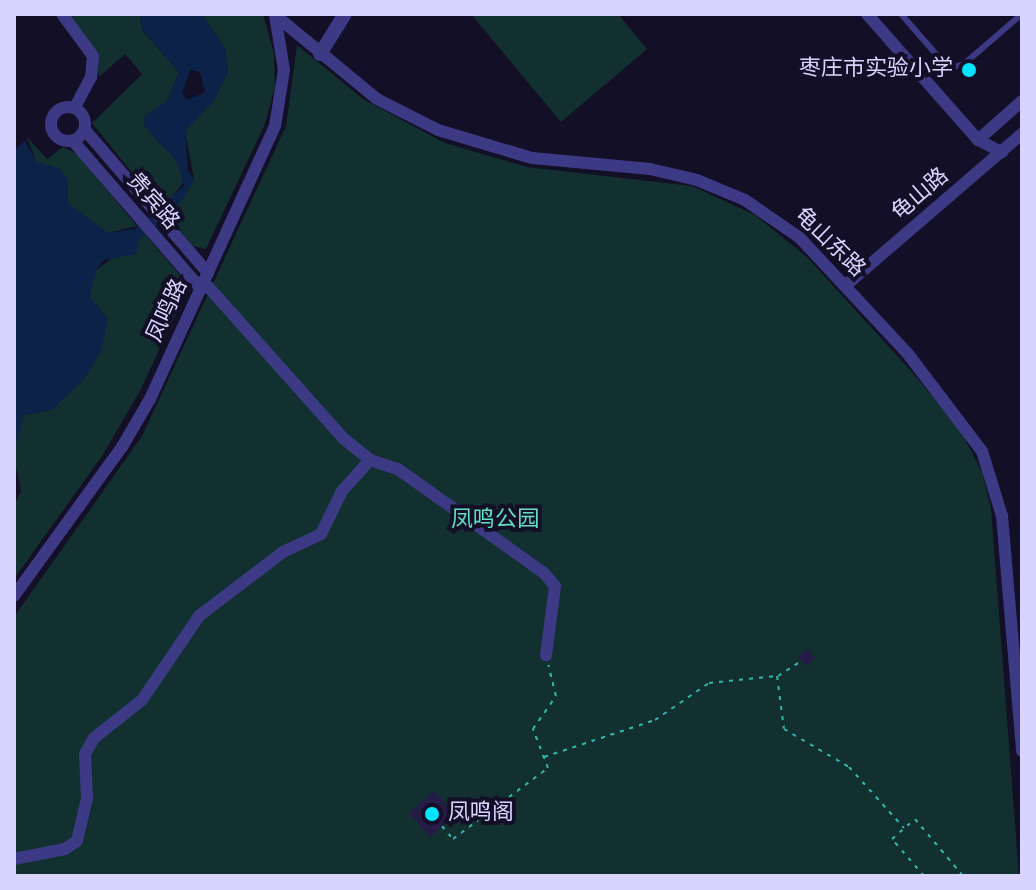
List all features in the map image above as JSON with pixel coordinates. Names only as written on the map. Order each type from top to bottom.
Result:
[{"type":"street","points":[[62,14],[93,56],[91,77],[75,107]]},
{"type":"street","points":[[320,54],[345,14]]},
{"type":"street","points":[[867,14],[978,140],[1002,152]]},
{"type":"street","name":"龟山东路","points":[[275,15],[377,99],[464,140],[564,164],[650,169],[697,180],[745,200],[800,238],[970,429],[990,471],[1002,516],[1022,751]]},
{"type":"street","name":"凤鸣路","points":[[14,596],[122,447],[204,281],[283,99],[275,15]]},
{"type":"street","points":[[978,140],[1022,101]]},
{"type":"street","points":[[63,107],[75,107],[85,119],[85,130],[73,141],[56,137],[51,120],[63,107]]},
{"type":"street","name":"贵宾路","points":[[85,130],[204,281]]},
{"type":"street","name":"龟山路","points":[[845,286],[1022,134]]},
{"type":"street","name":"贵宾路","points":[[73,141],[204,281]]},
{"type":"street","points":[[204,281],[302,396],[370,460],[398,469],[544,573],[555,586],[546,655]]},
{"type":"street","points":[[14,859],[65,849],[77,841],[87,798],[85,754],[94,738],[142,700],[199,616],[283,552],[321,534],[342,491],[370,460]]},
{"type":"lane","points":[[901,14],[943,62],[954,67],[964,64],[1022,14]]},
{"type":"path","points":[[442,826],[453,839],[548,768],[533,729],[556,696],[546,655]]},
{"type":"path","points":[[544,757],[655,720],[709,683],[777,676],[801,661]]},
{"type":"path","points":[[777,676],[784,729],[849,767],[904,828]]},
{"type":"path","points":[[924,876],[892,839],[915,819],[963,876]]},
{"type":"green space","points":[[67,14],[140,14],[142,30],[179,72],[167,101],[186,179],[162,210],[92,123],[142,74],[125,54],[99,77],[95,49]]},
{"type":"green space","points":[[202,14],[263,14],[274,54],[275,86],[265,124],[206,249],[193,246],[168,217],[194,179],[185,131],[213,102],[228,72],[225,49]]},
{"type":"green space","points":[[471,14],[618,14],[647,49],[561,122]]},
{"type":"green space","name":"凤鸣公园","points":[[297,45],[363,99],[445,143],[527,167],[692,186],[755,215],[807,257],[911,371],[960,430],[982,472],[991,508],[1019,876],[14,876],[14,617],[142,436],[286,126]]},
{"type":"green space","points":[[27,137],[47,159],[63,147],[77,154],[137,226],[108,233],[76,214],[68,203],[68,181],[36,161]]},
{"type":"green space","points":[[145,234],[189,286],[140,391],[102,456],[14,579],[14,505],[21,491],[14,458],[18,424],[24,415],[53,409],[96,270]]},
{"type":"water","points":[[140,14],[202,14],[225,49],[228,72],[213,102],[185,131],[188,170],[194,179],[184,197],[168,217],[139,239],[136,254],[104,260],[96,270],[90,297],[108,319],[101,351],[85,378],[53,409],[24,415],[14,452],[14,150],[25,141],[36,161],[61,169],[68,181],[68,203],[108,233],[134,229],[184,186],[177,162],[144,126],[145,116],[167,101],[179,72],[142,29]],"holes":[[[190,70],[200,72],[205,92],[188,100],[182,93]]]},
{"type":"building","points":[[808,649],[815,659],[806,666],[798,657]]},
{"type":"building","name":"凤鸣阁","points":[[434,791],[455,815],[430,837],[409,813]]},
{"type":"place","name":"枣庄市实验小学","points":[[969,70]]},
{"type":"place","name":"凤鸣阁","points":[[432,814]]}]
